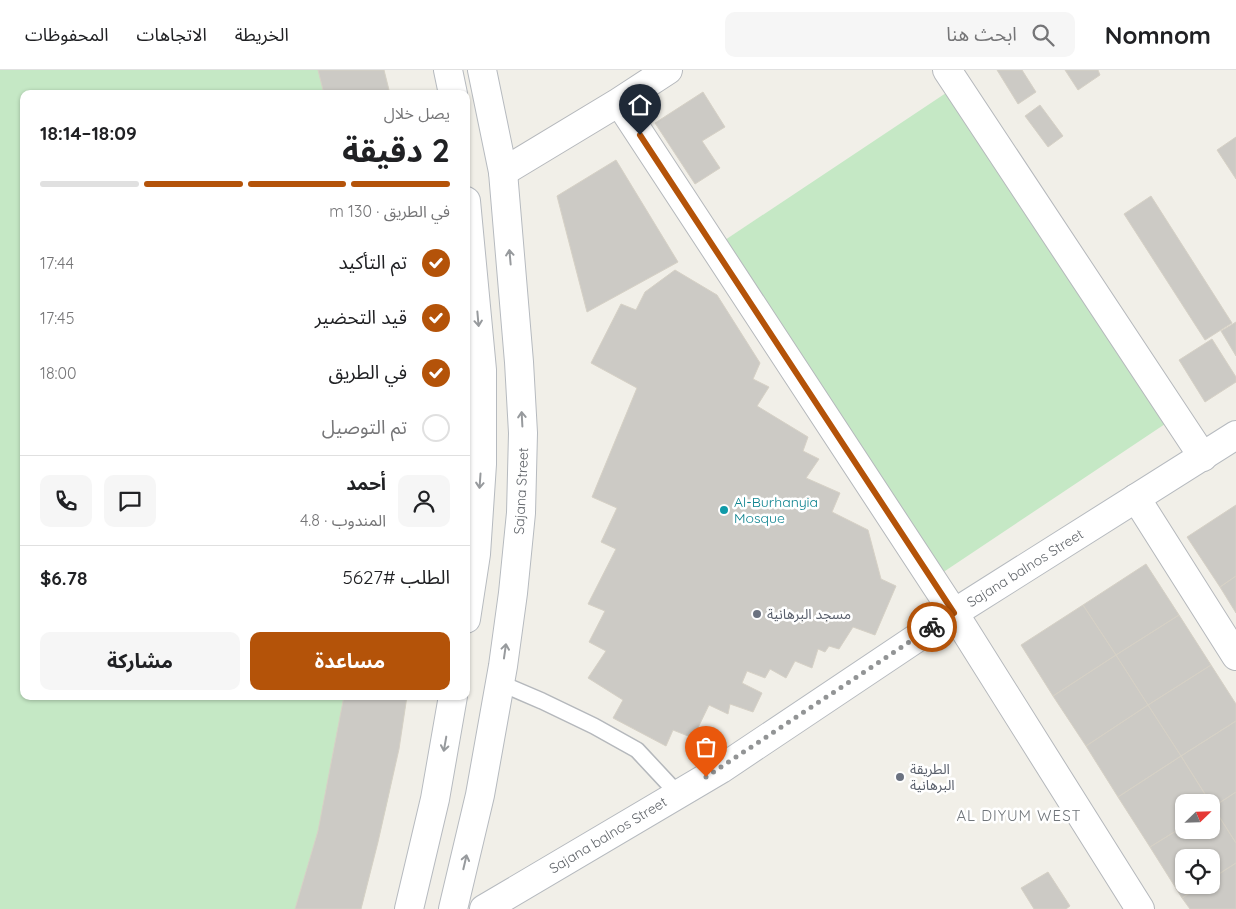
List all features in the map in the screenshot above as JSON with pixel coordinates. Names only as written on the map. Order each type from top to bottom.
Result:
[{"type":"street","points":[[448,70],[452,90]]},
{"type":"street","name":"Sajana Street","points":[[453,909],[480,795],[500,684],[513,593],[521,513],[523,433],[503,172],[482,70]]},
{"type":"street","points":[[503,172],[668,70]]},
{"type":"street","points":[[947,70],[1203,456]]},
{"type":"street","points":[[619,102],[954,613],[1140,909]]},
{"type":"street","points":[[470,243],[482,370],[482,464],[476,554],[470,593]]},
{"type":"street","name":"Sajana balnos Street","points":[[484,909],[720,769],[954,613],[1236,435]]},
{"type":"street","points":[[1136,498],[1236,656]]},
{"type":"street","points":[[409,909],[435,799],[452,700]]},
{"type":"lane","points":[[500,684],[542,701],[594,726],[637,750],[678,794]]},
{"type":"green space","points":[[0,70],[384,70],[389,90],[20,90],[20,700],[406,700],[393,777],[361,909],[0,909]]},
{"type":"green space","points":[[952,89],[1171,420],[942,573],[722,242]]},
{"type":"building","points":[[318,70],[384,70],[389,90],[323,90]]},
{"type":"building","points":[[997,70],[1022,70],[1036,92],[1018,104]]},
{"type":"building","points":[[1065,70],[1098,70],[1100,75],[1078,90]]},
{"type":"building","points":[[703,92],[725,127],[702,141],[720,168],[695,184],[655,123]]},
{"type":"building","points":[[1040,105],[1063,136],[1048,147],[1025,116]]},
{"type":"building","points":[[1236,137],[1236,179],[1217,150]]},
{"type":"building","points":[[616,160],[678,262],[587,312],[557,196]]},
{"type":"building","points":[[1151,196],[1232,323],[1205,340],[1124,214]]},
{"type":"building","name":"Al-Burhanyia Mosque","points":[[675,270],[717,295],[760,363],[753,379],[769,387],[757,406],[808,437],[803,451],[819,459],[806,478],[840,493],[832,512],[868,530],[881,579],[896,586],[875,635],[853,627],[839,649],[829,646],[825,652],[818,649],[812,668],[795,661],[786,678],[770,669],[765,678],[747,671],[742,683],[762,693],[753,712],[730,704],[728,714],[709,705],[693,738],[673,730],[666,746],[613,718],[623,700],[588,678],[606,651],[589,642],[605,611],[588,604],[616,549],[601,542],[617,508],[592,497],[637,388],[591,363],[621,304],[636,310],[645,292]]},
{"type":"building","points":[[1236,322],[1236,356],[1221,331]]},
{"type":"building","points":[[1212,339],[1236,377],[1236,382],[1205,402],[1179,360]]},
{"type":"building","points":[[1236,505],[1236,576],[1220,587],[1187,537]]},
{"type":"building","points":[[1146,564],[1179,615],[1116,655],[1083,605]]},
{"type":"building","points":[[1236,576],[1236,613],[1220,587]]},
{"type":"building","points":[[1083,605],[1116,655],[1053,696],[1021,645]]},
{"type":"building","points":[[1179,615],[1211,665],[1148,705],[1116,655]]},
{"type":"building","points":[[1116,655],[1148,705],[1086,746],[1053,696]]},
{"type":"building","points":[[1211,665],[1236,704],[1236,721],[1181,756],[1148,705]]},
{"type":"building","points":[[343,700],[406,700],[399,749],[361,909],[295,909],[318,831]]},
{"type":"building","points":[[1148,705],[1181,756],[1118,797],[1086,746]]},
{"type":"building","points":[[1236,721],[1236,792],[1220,802],[1220,794],[1205,794],[1181,756]]},
{"type":"building","points":[[1181,756],[1205,794],[1175,794],[1175,832],[1150,847],[1118,797]]},
{"type":"building","points":[[1236,792],[1236,843],[1220,818],[1220,802]]},
{"type":"building","points":[[1220,818],[1236,843],[1236,863],[1220,873],[1220,849],[1175,849],[1175,887],[1150,847],[1175,832],[1175,839],[1220,839]]},
{"type":"building","points":[[1236,863],[1236,909],[1190,909],[1182,898],[1188,894],[1220,894],[1220,873]]},
{"type":"building","points":[[1048,872],[1070,906],[1066,909],[1034,909],[1021,888]]},
{"type":"building","points":[[1179,894],[1188,894],[1182,898]]},
{"type":"way so far","points":[[706,777],[932,627]]},
{"type":"place","name":"Al-Burhanyia Mosque","points":[[724,510]]},
{"type":"place","name":"مسجد البرهانية","points":[[757,614]]},
{"type":"place","name":"الطريقة البرهانية","points":[[900,777]]},
{"type":"district","name":"AL DIYUM WEST","points":[[1019,815]]},
{"type":"route","points":[[640,135],[954,613],[932,627]]}]
